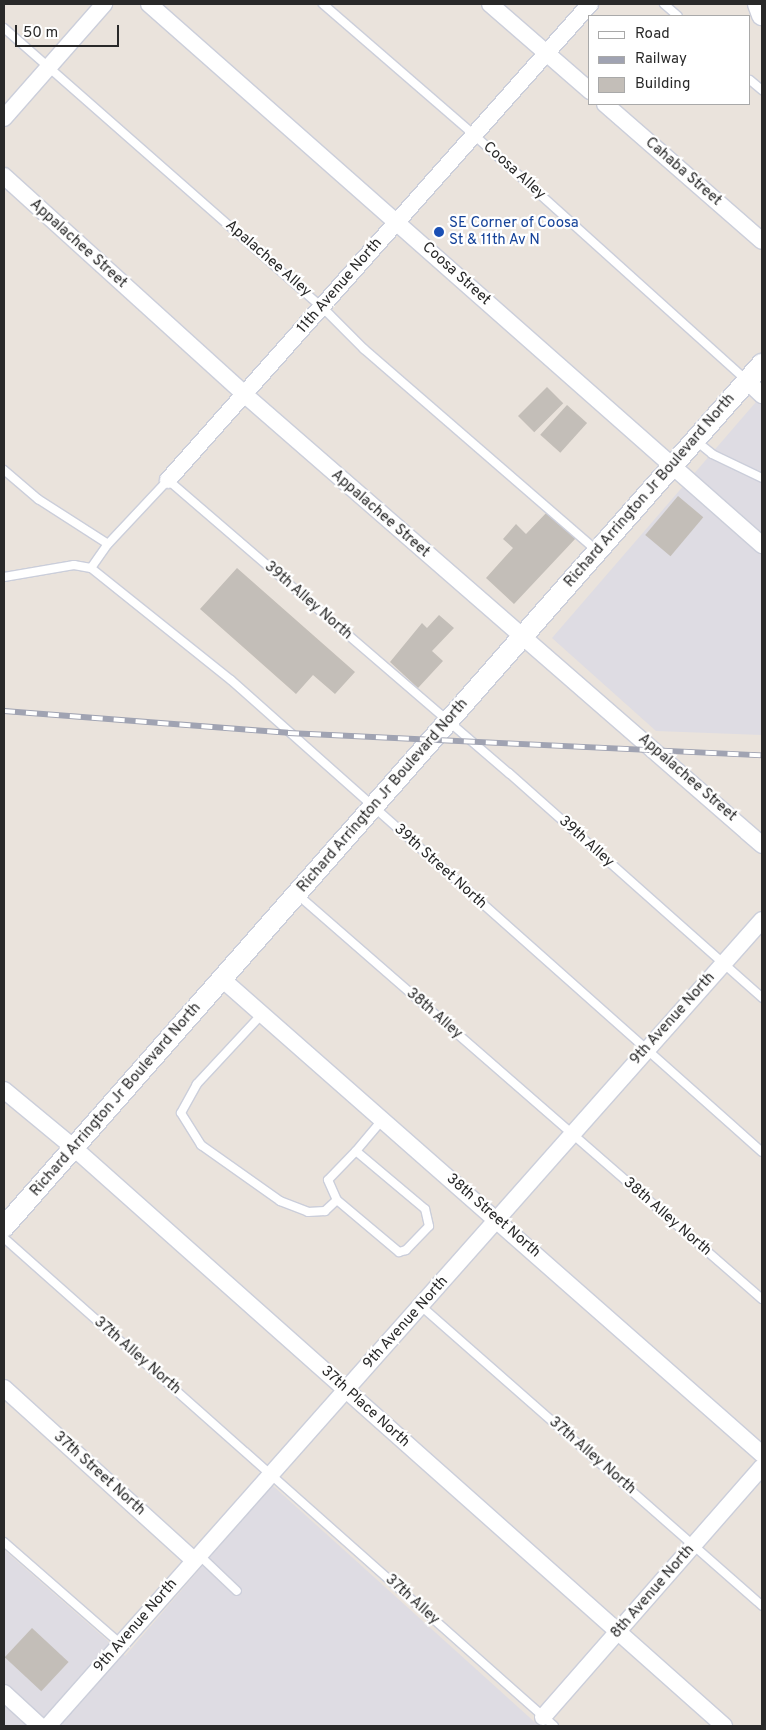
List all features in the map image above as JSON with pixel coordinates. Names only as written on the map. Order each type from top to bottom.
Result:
[{"type":"street","points":[[4,118],[104,4]]},
{"type":"street","name":"Coosa Street","points":[[149,4],[762,546]]},
{"type":"street","points":[[490,4],[588,89]]},
{"type":"street","name":"11th Avenue North","points":[[168,480],[590,4]]},
{"type":"street","points":[[758,4],[762,15]]},
{"type":"street","name":"Cahaba Street","points":[[606,105],[762,241]]},
{"type":"street","name":"Appalachee Street","points":[[4,176],[244,394],[762,845]]},
{"type":"street","name":"Richard Arrington Jr Boulevard North","points":[[4,1227],[762,364]]},
{"type":"street","points":[[747,381],[762,394]]},
{"type":"street","name":"9th Avenue North","points":[[48,1726],[762,920]]},
{"type":"street","name":"38th Street North","points":[[222,979],[762,1454]]},
{"type":"street","name":"37th Place North","points":[[4,1090],[74,1148],[724,1726]]},
{"type":"street","name":"37th Street North","points":[[4,1388],[196,1558]]},
{"type":"street","name":"8th Avenue North","points":[[544,1723],[618,1632],[762,1467]]},
{"type":"street","points":[[4,1693],[40,1726]]},
{"type":"lane","name":"Coosa Alley","points":[[322,4],[474,134],[747,381]]},
{"type":"lane","points":[[664,4],[677,15]]},
{"type":"lane","name":"Apalachee Alley","points":[[4,28],[322,307],[364,349],[598,552]]},
{"type":"lane","points":[[751,81],[762,90]]},
{"type":"lane","points":[[695,440],[712,454],[762,478]]},
{"type":"lane","points":[[4,470],[38,499],[108,544]]},
{"type":"lane","name":"11th Avenue North","points":[[91,568],[108,544],[168,480]]},
{"type":"lane","name":"39th Alley North","points":[[168,480],[447,722]]},
{"type":"lane","points":[[4,577],[74,565],[91,568]]},
{"type":"lane","name":"39th Street North","points":[[91,568],[231,680],[762,1152]]},
{"type":"lane","name":"39th Alley","points":[[447,722],[723,964]]},
{"type":"lane","name":"38th Alley","points":[[296,894],[572,1134]]},
{"type":"lane","points":[[723,964],[762,998]]},
{"type":"lane","points":[[262,1014],[197,1084],[181,1113],[201,1144],[280,1201],[308,1212],[325,1211],[337,1200]]},
{"type":"lane","points":[[356,1152],[425,1209],[429,1226],[406,1250],[399,1252],[337,1200],[328,1180],[356,1152],[383,1120]]},
{"type":"lane","name":"38th Alley North","points":[[572,1134],[762,1299]]},
{"type":"lane","name":"37th Alley North","points":[[4,1238],[271,1473]]},
{"type":"lane","name":"37th Alley North","points":[[421,1306],[762,1606]]},
{"type":"lane","name":"37th Alley","points":[[271,1473],[544,1723]]},
{"type":"lane","points":[[4,1542],[121,1644]]},
{"type":"lane","points":[[196,1558],[237,1591]]},
{"type":"shaded area","points":[[762,395],[762,735],[656,731],[552,638]]},
{"type":"shaded area","points":[[272,1485],[539,1726],[4,1726],[4,1550],[125,1656]]},
{"type":"building","points":[[547,387],[563,403],[534,432],[518,416]]},
{"type":"building","points":[[567,405],[587,423],[560,453],[540,435]]},
{"type":"building","points":[[678,496],[703,517],[670,556],[645,535]]},
{"type":"building","points":[[548,511],[576,538],[514,604],[486,578],[513,548],[503,539],[516,524],[526,534]]},
{"type":"building","points":[[237,568],[355,672],[335,694],[313,675],[296,694],[200,609]]},
{"type":"building","points":[[439,615],[454,628],[432,651],[443,661],[418,688],[390,662],[422,623],[427,628]]},
{"type":"building","points":[[32,1628],[69,1662],[41,1691],[5,1657]]},
{"type":"railway","points":[[4,711],[288,733],[762,755]]},
{"type":"place","name":"SE Corner of Coosa St & 11th Av N","points":[[439,232]]}]
